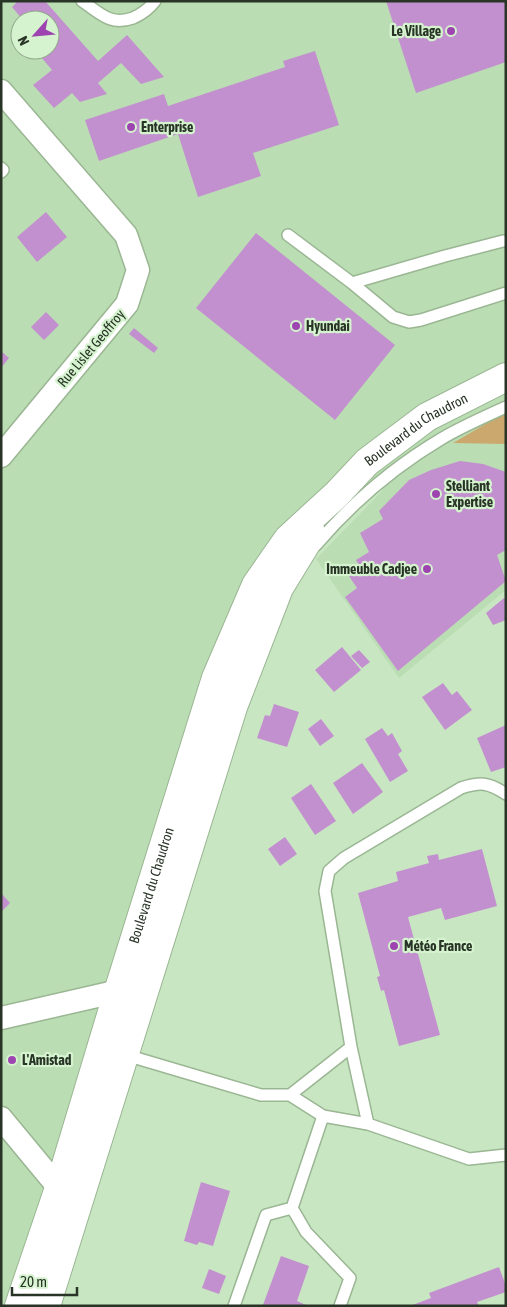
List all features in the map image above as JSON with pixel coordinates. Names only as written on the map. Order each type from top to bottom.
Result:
[{"type":"main road","name":"Boulevard du Chaudron","points":[[19,1306],[59,1188],[216,678],[256,585],[288,539],[337,494],[374,471],[427,417],[506,377]]},
{"type":"main road","name":"Boulevard du Chaudron","points":[[46,1306],[233,707],[279,588],[337,494]]},
{"type":"street","name":"Rue Lislet Geoffroy","points":[[1,91],[126,235],[138,270],[127,304],[1,456]]},
{"type":"street","points":[[1,1018],[148,984]]},
{"type":"street","points":[[1,1118],[59,1188],[70,1232]]},
{"type":"lane","points":[[82,1],[107,18],[117,21],[142,14],[155,1]]},
{"type":"lane","points":[[288,235],[352,283],[393,317],[409,322],[421,320],[506,293]]},
{"type":"lane","points":[[352,283],[503,241]]},
{"type":"lane","points":[[279,588],[329,530],[374,471],[506,407]]},
{"type":"lane","points":[[368,1124],[351,1047],[325,891],[329,871],[344,858],[460,788],[475,784],[492,784],[506,794]]},
{"type":"lane","points":[[290,1095],[351,1047]]},
{"type":"lane","points":[[124,1056],[261,1096],[290,1095],[323,1116],[368,1124],[469,1159],[506,1155]]},
{"type":"lane","points":[[323,1116],[292,1208],[306,1232],[350,1278],[340,1306]]},
{"type":"lane","points":[[234,1306],[266,1215],[292,1208]]},
{"type":"shaded area","points":[[1,1],[506,1],[506,590],[399,678],[316,559],[383,490],[355,462],[294,530],[14,1306],[1,1306]]},
{"type":"shaded area","points":[[506,412],[506,444],[453,443]]},
{"type":"building","points":[[18,1],[45,1],[53,10],[15,10],[12,7]]},
{"type":"building","name":"Le Village","points":[[386,1],[506,1],[506,62],[416,93]]},
{"type":"building","points":[[60,18],[98,61],[127,35],[164,77],[141,84],[121,63],[98,83],[107,94],[80,102],[72,93],[54,108],[33,85],[52,70],[44,60],[60,60]]},
{"type":"building","points":[[315,51],[339,125],[253,153],[261,176],[198,197],[178,134],[99,161],[85,120],[164,94],[168,106],[285,67],[283,61]]},
{"type":"building","points":[[46,212],[67,237],[37,262],[17,237]]},
{"type":"building","name":"Hyundai","points":[[256,233],[395,345],[335,420],[196,308]]},
{"type":"building","points":[[46,312],[59,325],[44,340],[31,327]]},
{"type":"building","points":[[134,328],[158,348],[154,353],[129,334]]},
{"type":"building","points":[[1,351],[9,358],[1,368]]},
{"type":"building","name":"Immeuble Cadjee","points":[[460,461],[483,464],[506,472],[506,550],[497,555],[506,581],[398,671],[345,597],[357,588],[347,573],[359,565],[356,560],[369,552],[360,533],[383,519],[379,511],[409,480],[431,470]]},
{"type":"building","points":[[504,598],[506,601],[506,620],[493,625],[486,613]]},
{"type":"building","points":[[342,647],[361,670],[334,692],[315,670]]},
{"type":"building","points":[[359,650],[370,662],[362,668],[351,656]]},
{"type":"building","points":[[443,683],[452,695],[457,691],[472,710],[445,730],[422,697]]},
{"type":"building","points":[[274,704],[299,712],[287,747],[257,738],[265,715],[270,716]]},
{"type":"building","points":[[321,719],[334,736],[320,746],[308,729]]},
{"type":"building","points":[[506,725],[506,767],[491,772],[477,738]]},
{"type":"building","points":[[382,728],[388,736],[392,733],[402,751],[398,754],[408,771],[390,782],[365,739]]},
{"type":"building","points":[[362,763],[383,792],[353,814],[333,783]]},
{"type":"building","points":[[311,784],[336,821],[315,835],[291,798]]},
{"type":"building","points":[[285,837],[297,854],[280,866],[268,849]]},
{"type":"building","name":"Météo France","points":[[482,849],[497,906],[445,920],[441,908],[408,917],[440,1035],[399,1046],[384,990],[381,991],[377,977],[380,976],[358,893],[398,881],[396,872],[429,863],[427,856],[438,854],[439,860]]},
{"type":"building","points":[[1,893],[10,903],[1,912]]},
{"type":"building","points":[[201,1182],[230,1191],[213,1246],[199,1242],[197,1245],[184,1241]]},
{"type":"building","points":[[281,1256],[309,1266],[297,1301],[308,1306],[263,1305]]},
{"type":"building","points":[[499,1267],[506,1286],[506,1292],[477,1302],[479,1306],[410,1306],[431,1298],[429,1293]]},
{"type":"building","points":[[209,1269],[226,1276],[219,1294],[202,1288]]},
{"type":"place","name":"Le Village","points":[[451,31]]},
{"type":"place","name":"Enterprise","points":[[131,127]]},
{"type":"place","name":"Hyundai","points":[[296,326]]},
{"type":"place","name":"Stelliant Expertise","points":[[436,494]]},
{"type":"place","name":"Immeuble Cadjee","points":[[427,569]]},
{"type":"place","name":"Météo France","points":[[394,946]]},
{"type":"place","name":"L'Amistad","points":[[12,1060]]}]
